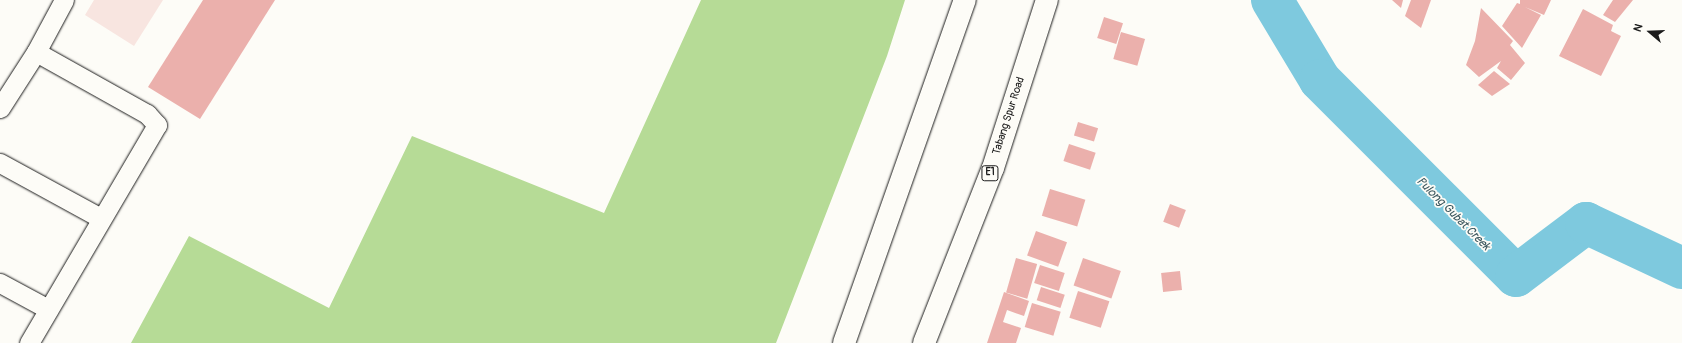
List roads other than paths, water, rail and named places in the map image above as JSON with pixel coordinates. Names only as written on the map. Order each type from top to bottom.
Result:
[{"type":"highway","points":[[844,343],[965,0]]},
{"type":"highway","name":"Tabang Spur Road","points":[[924,343],[992,168],[1047,0]]},
{"type":"street","points":[[0,108],[36,52],[64,0]]},
{"type":"street","points":[[29,343],[101,218],[157,125],[147,114],[36,52]]},
{"type":"street","points":[[0,163],[101,218]]},
{"type":"street","points":[[0,284],[48,309]]},
{"type":"waterway","name":"Pulong Gubat Creek","points":[[1272,0],[1320,80],[1516,276],[1586,223],[1682,268]]}]
